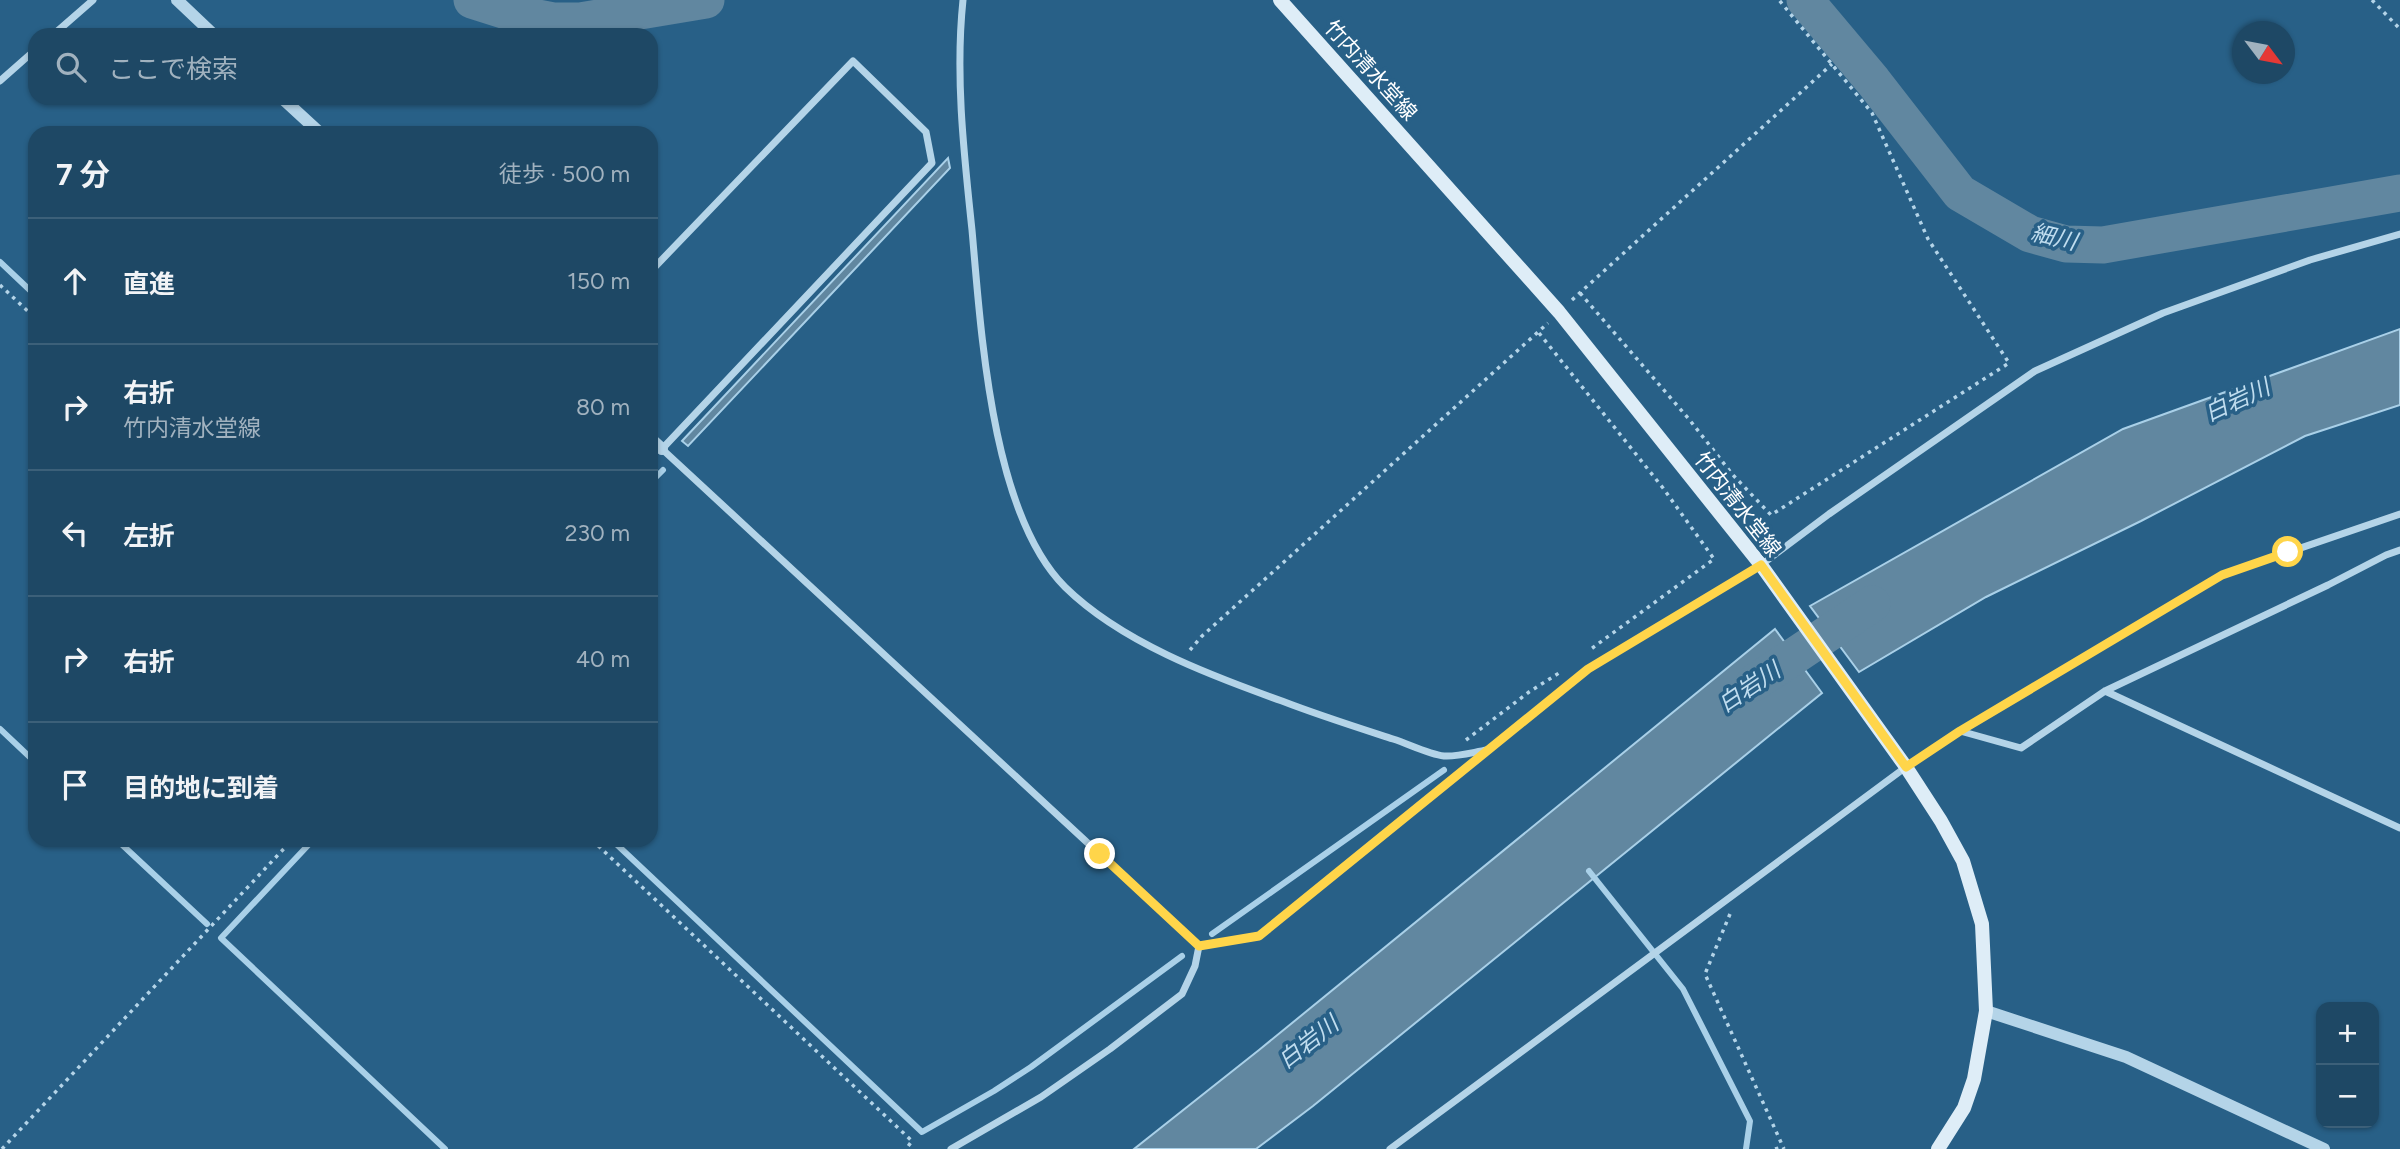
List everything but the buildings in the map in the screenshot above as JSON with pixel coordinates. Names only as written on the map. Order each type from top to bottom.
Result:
[{"type":"main road","name":"竹内清水堂線","points":[[1280,0],[1559,312],[1761,565],[1906,767],[1941,821],[1962,861],[1982,924],[1986,1011],[1974,1079],[1964,1108],[1938,1149]]},
{"type":"street","points":[[61,28],[93,0]]},
{"type":"street","points":[[177,0],[207,28]]},
{"type":"street","points":[[962,0],[960,74],[978,302],[995,426],[1014,494],[1037,550],[1064,586],[1125,633],[1232,684],[1445,756],[1489,750]]},
{"type":"street","points":[[0,81],[28,56]]},
{"type":"street","points":[[658,264],[853,61],[926,132],[932,163],[662,449]]},
{"type":"street","points":[[290,105],[312,126]]},
{"type":"street","points":[[1199,946],[1259,936],[1504,740],[1588,669],[1761,565],[1840,506],[2035,371],[2163,313],[2310,260],[2400,234]]},
{"type":"street","points":[[658,445],[1199,946]]},
{"type":"street","points":[[1390,1149],[1906,767],[1960,731],[2222,575],[2400,514]]},
{"type":"street","points":[[1960,731],[2021,748],[2105,691],[2400,550]]},
{"type":"street","points":[[2105,691],[2400,828]]},
{"type":"street","points":[[951,1149],[1041,1097],[1182,995],[1195,965],[1199,946]]},
{"type":"street","points":[[1986,1011],[2126,1056],[2324,1149]]},
{"type":"path","points":[[1580,293],[1688,418],[1733,475],[1771,515],[2008,363],[1928,239],[1872,113],[1779,0]]},
{"type":"path","points":[[2372,0],[2400,29]]},
{"type":"path","points":[[1182,660],[1201,637],[1832,64]]},
{"type":"path","points":[[0,285],[28,311]]},
{"type":"path","points":[[1539,332],[1663,488],[1714,559],[1582,656]]},
{"type":"path","points":[[1445,756],[1529,692],[1560,672]]},
{"type":"path","points":[[2,1149],[285,847]]},
{"type":"path","points":[[599,847],[912,1141],[906,1149]]},
{"type":"path","points":[[1740,891],[1705,974],[1783,1148],[1775,1149]]},
{"type":"water","points":[[948,158],[950,168],[688,446],[682,441]]},
{"type":"water","points":[[2400,329],[2400,405],[2305,436],[1986,597],[1859,672],[1810,606],[2123,429]]},
{"type":"water","points":[[1775,629],[1822,693],[1313,1106],[1256,1149],[1134,1149],[1259,1050]]},
{"type":"waterway","name":"細川","points":[[472,0],[513,13],[553,21],[580,21],[706,0]]},
{"type":"waterway","name":"細川","points":[[1805,0],[1873,81],[1960,193],[2030,234],[2066,244],[2103,245],[2400,193]]},
{"type":"waterway","points":[[0,262],[28,288]]},
{"type":"waterway","points":[[658,475],[663,470]]},
{"type":"waterway","name":"白岩川","points":[[1754,683],[1872,604]]},
{"type":"waterway","points":[[0,729],[28,755]]},
{"type":"waterway","points":[[1212,934],[1444,770]]},
{"type":"waterway","points":[[124,847],[207,924]]},
{"type":"waterway","points":[[306,847],[221,938],[445,1149]]},
{"type":"waterway","points":[[619,847],[922,1132],[1031,1067],[1182,956]]},
{"type":"waterway","points":[[1589,871],[1683,989],[1750,1121],[1746,1149]]},
{"type":"route","points":[[1100,854],[1199,946],[1259,936],[1504,740],[1588,669],[1761,565],[1906,767],[1960,731],[2222,575],[2288,552]]}]
